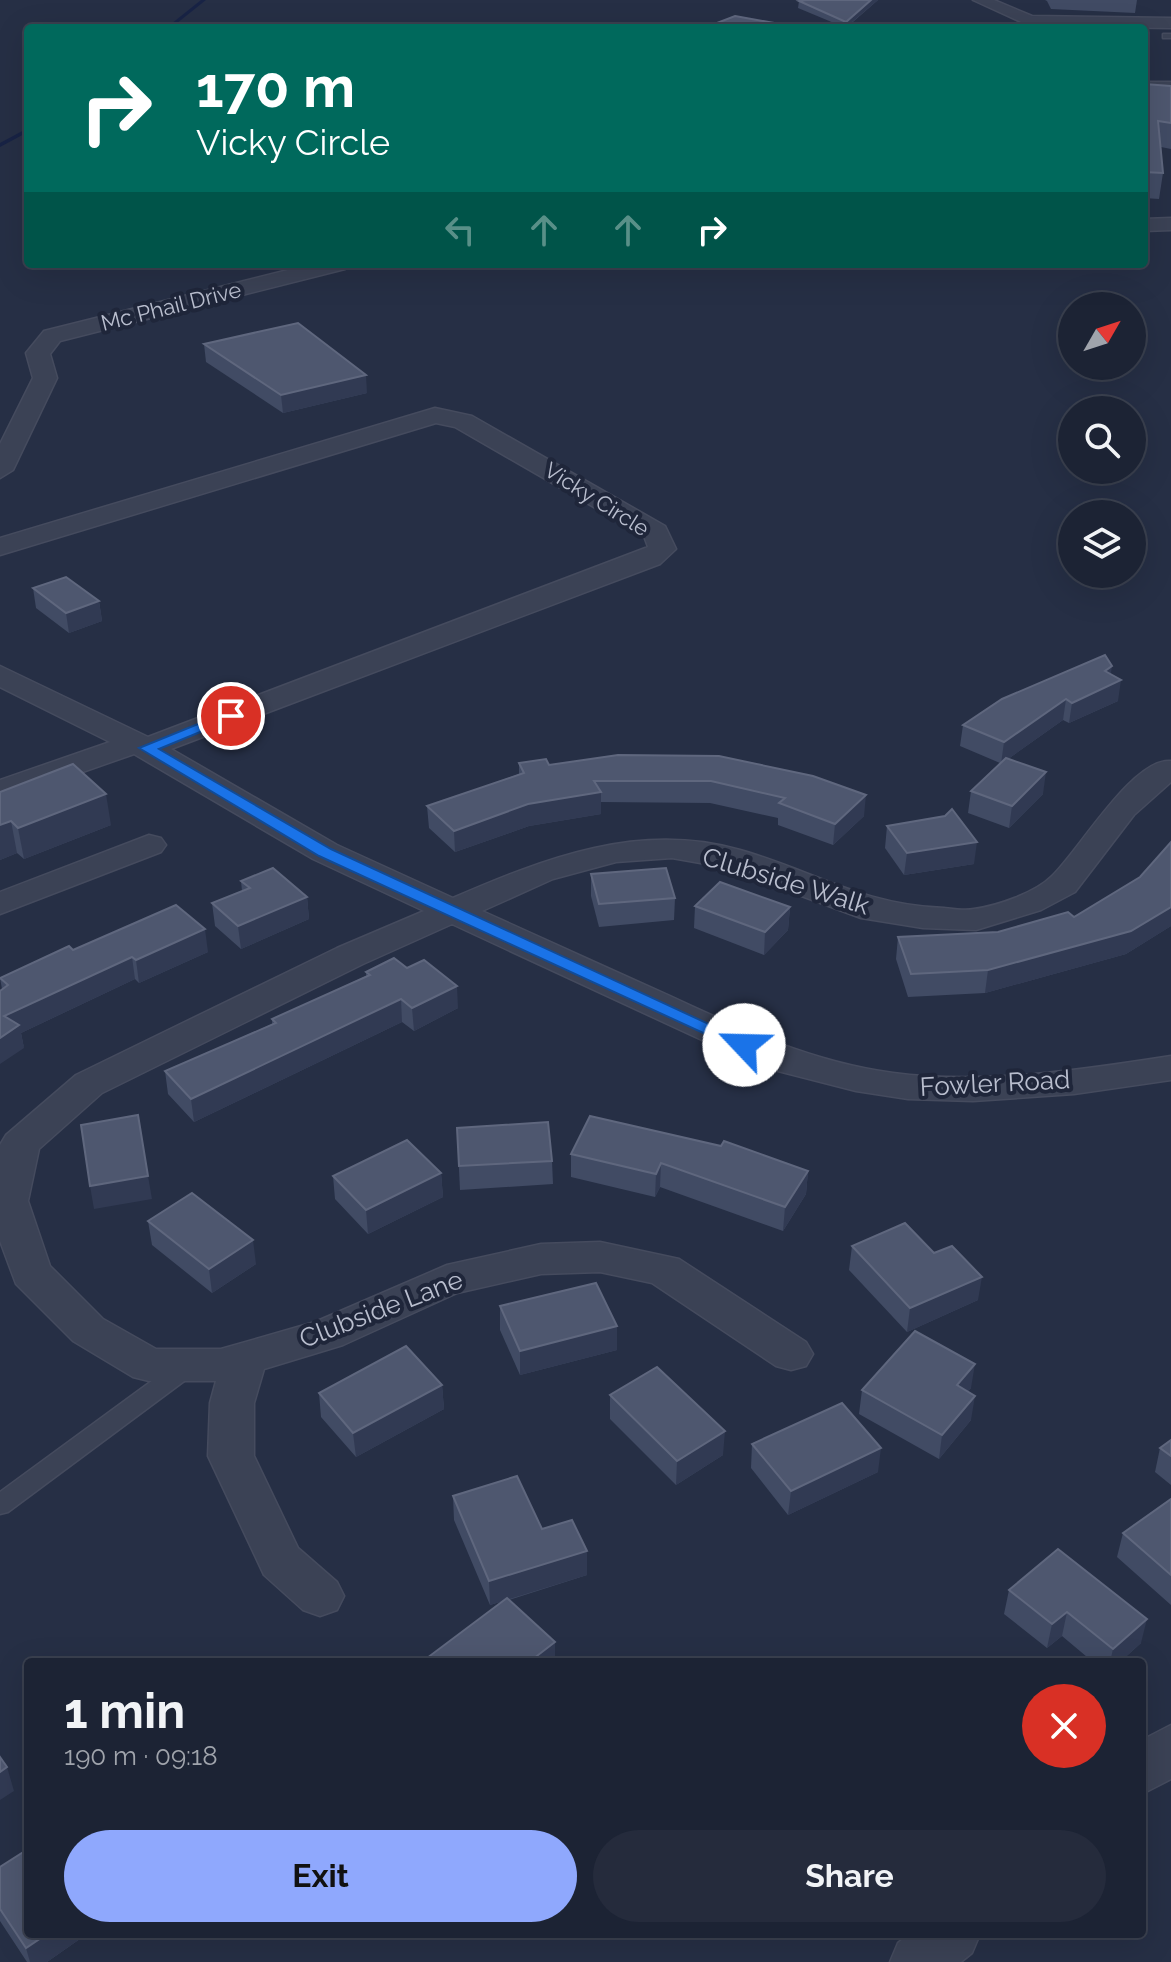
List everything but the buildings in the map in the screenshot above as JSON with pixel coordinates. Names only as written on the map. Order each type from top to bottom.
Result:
[{"type":"street","points":[[981,0],[1016,24]]},
{"type":"street","points":[[1148,31],[1169,32]]},
{"type":"street","points":[[1148,225],[1171,224]]},
{"type":"street","name":"Mc Phail Drive","points":[[0,470],[45,378],[38,353],[52,336],[321,268]]},
{"type":"street","name":"Vicky Circle","points":[[0,547],[435,415],[463,421],[656,532],[662,549],[650,558],[141,745]]},
{"type":"street","name":"Fowler Road","points":[[0,675],[141,745],[325,852],[771,1057],[839,1075],[907,1087],[964,1087],[1171,1068]]},
{"type":"street","points":[[0,791],[141,745]]},
{"type":"street","name":"Clubside Walk","points":[[454,913],[541,872],[615,852],[672,848],[731,858],[861,908],[923,918],[976,920],[1029,903],[1063,885],[1123,808],[1167,769]]},
{"type":"street","points":[[0,904],[149,845]]},
{"type":"street","name":"Clubside Lane","points":[[454,913],[350,956],[89,1084],[20,1144],[8,1201],[31,1273],[88,1330],[149,1365],[221,1365],[328,1334],[447,1280],[541,1259],[600,1257],[664,1270],[791,1354]]},
{"type":"street","points":[[245,1358],[232,1403],[231,1456],[281,1561],[320,1596]]},
{"type":"street","points":[[1146,1768],[1171,1748]]},
{"type":"street","points":[[918,1962],[947,1938]]},
{"type":"lane","points":[[1148,85],[1171,85]]},
{"type":"lane","points":[[0,1505],[189,1365]]},
{"type":"waterway","points":[[173,24],[204,0]]},
{"type":"waterway","points":[[0,145],[24,132]]},
{"type":"route","points":[[231,716],[146,748],[325,852],[558,962],[744,1045]]}]
